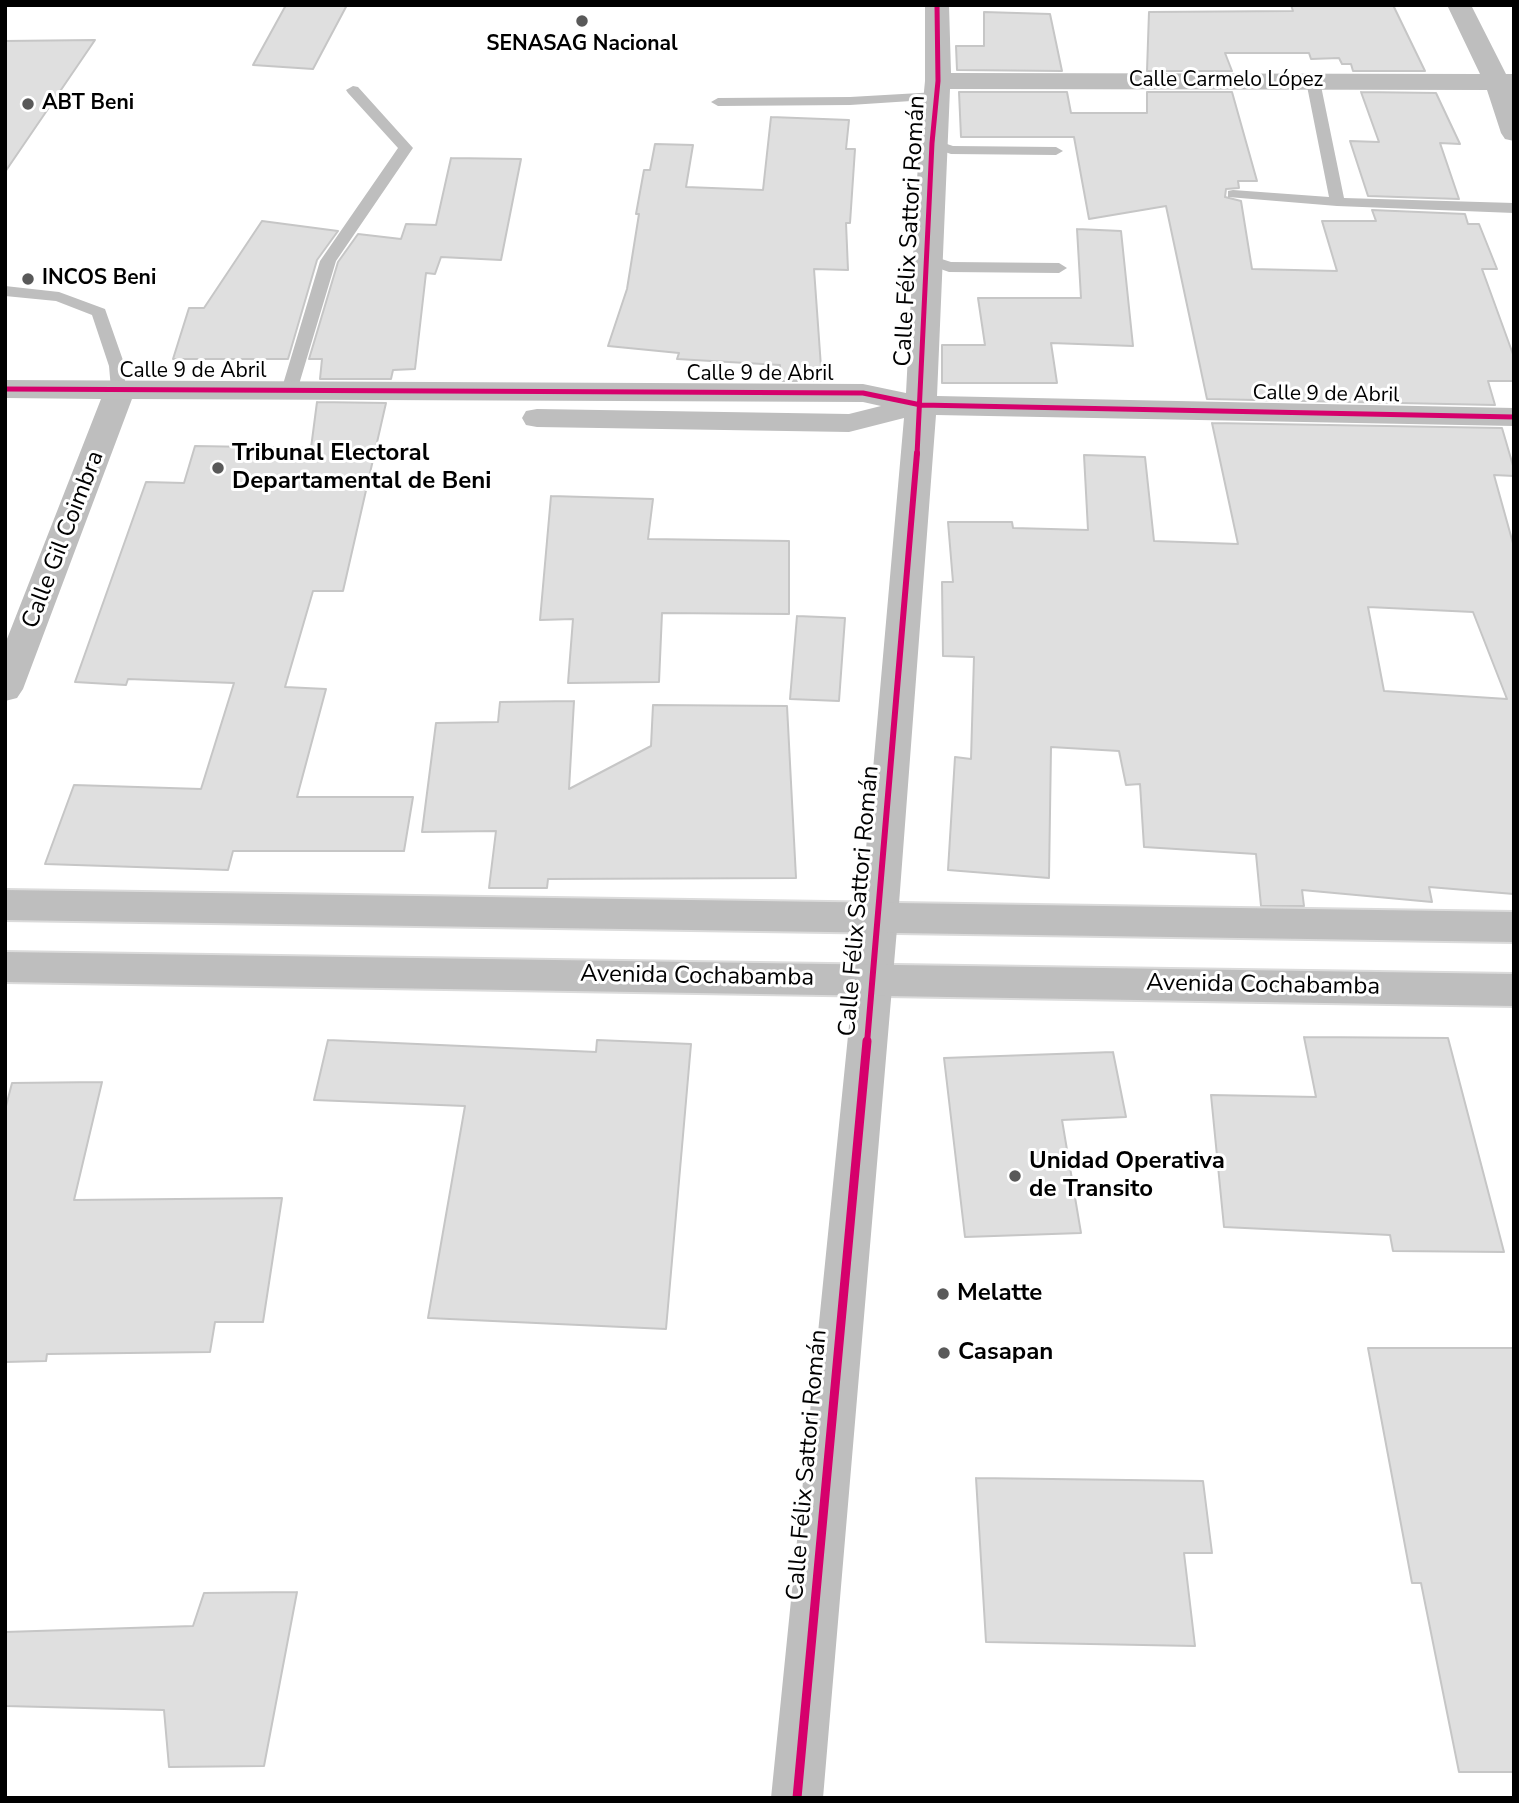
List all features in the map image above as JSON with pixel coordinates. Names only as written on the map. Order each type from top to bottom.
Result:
[{"type":"street","name":"Calle Félix Sattori Román","points":[[797,1798],[879,917],[921,405],[926,259],[937,88],[937,5]]},
{"type":"street","points":[[1459,5],[1506,82],[1514,133]]},
{"type":"street","name":"Calle Carmelo López","points":[[937,88],[1313,81],[1506,82]]},
{"type":"street","name":"Calle 9 de Abril","points":[[5,388],[116,401],[849,422],[921,405]]},
{"type":"street","name":"Calle 9 de Abril","points":[[5,412],[116,401],[289,391],[863,393],[921,405],[1514,416]]},
{"type":"street","name":"Calle Gil Coimbra","points":[[5,689],[116,401]]},
{"type":"street","points":[[5,905],[1514,926]]},
{"type":"street","name":"Avenida Cochabamba","points":[[5,967],[1514,990]]},
{"type":"lane","points":[[1313,81],[1337,202]]},
{"type":"lane","points":[[718,102],[850,101],[937,88]]},
{"type":"lane","points":[[289,391],[328,261],[406,148],[352,90]]},
{"type":"lane","points":[[932,143],[951,150],[1056,151]]},
{"type":"lane","points":[[1233,194],[1337,202],[1514,208]]},
{"type":"lane","points":[[926,259],[949,267],[1059,268]]},
{"type":"lane","points":[[5,291],[59,297],[99,312],[117,366],[116,401]]},
{"type":"building","points":[[286,5],[347,5],[313,69],[253,65]]},
{"type":"building","points":[[1291,5],[1393,5],[1425,71],[1353,71],[1351,64],[1342,64],[1339,58],[1311,59],[1309,53],[1225,53],[1232,71],[1147,71],[1149,12],[1293,11]]},
{"type":"building","points":[[984,12],[1050,14],[1062,71],[957,70],[956,46],[984,46]]},
{"type":"building","name":"ABT Beni","points":[[95,40],[5,172],[5,41]]},
{"type":"building","points":[[959,92],[1067,92],[1071,113],[1147,113],[1147,92],[1232,92],[1257,181],[1238,181],[1239,188],[1226,189],[1225,197],[1241,201],[1252,269],[1337,271],[1322,221],[1376,221],[1372,210],[1465,214],[1468,224],[1479,224],[1497,269],[1482,269],[1514,357],[1514,381],[1488,381],[1495,405],[1207,399],[1166,206],[1089,219],[1074,137],[961,137]]},
{"type":"building","points":[[1361,92],[1436,93],[1460,144],[1440,143],[1459,199],[1368,196],[1350,141],[1379,142]]},
{"type":"building","points":[[771,117],[849,120],[846,149],[855,149],[850,223],[846,223],[848,270],[814,269],[822,381],[780,381],[780,365],[677,359],[679,353],[608,346],[627,289],[644,170],[650,170],[655,144],[693,145],[686,187],[763,190]]},
{"type":"building","points":[[451,158],[521,159],[501,260],[441,257],[435,274],[426,273],[415,369],[393,370],[391,379],[320,379],[322,359],[309,359],[338,262],[358,234],[401,239],[406,224],[436,225]]},
{"type":"building","points":[[262,221],[338,231],[317,260],[288,359],[173,359],[189,308],[204,308]]},
{"type":"building","points":[[1077,229],[1121,231],[1133,346],[1051,343],[1057,383],[942,383],[942,345],[985,345],[978,298],[1081,298]]},
{"type":"building","points":[[317,402],[386,403],[343,591],[313,591],[285,687],[326,689],[297,797],[413,797],[404,851],[233,851],[228,870],[45,864],[74,785],[201,789],[234,683],[128,679],[126,685],[75,682],[146,482],[184,483],[195,446],[311,448]]},
{"type":"building","points":[[1212,423],[1502,428],[1514,469],[1514,476],[1494,475],[1514,547],[1514,894],[1429,887],[1432,902],[1302,890],[1304,906],[1261,906],[1256,854],[1144,847],[1140,784],[1126,785],[1119,751],[1051,747],[1049,878],[948,870],[955,757],[971,759],[974,657],[943,656],[942,582],[953,582],[948,522],[1012,522],[1013,528],[1088,530],[1084,455],[1145,457],[1154,541],[1238,544]],"holes":[[[1368,607],[1473,612],[1507,699],[1384,691]]]},
{"type":"building","points":[[551,496],[653,499],[648,539],[789,541],[789,614],[662,613],[659,682],[568,683],[573,619],[540,620]]},
{"type":"building","points":[[797,616],[845,618],[839,701],[790,699]]},
{"type":"building","points":[[574,701],[569,789],[651,746],[653,705],[787,706],[796,878],[548,879],[547,888],[489,888],[496,831],[422,832],[436,723],[498,722],[500,702]]},
{"type":"building","points":[[1304,1037],[1448,1038],[1504,1252],[1393,1251],[1390,1235],[1224,1227],[1211,1095],[1316,1097]]},
{"type":"building","points":[[328,1040],[596,1052],[597,1040],[691,1044],[666,1329],[428,1318],[465,1106],[314,1100]]},
{"type":"building","name":"Unidad Operativa de Transito","points":[[1113,1052],[1126,1117],[1062,1120],[1081,1233],[965,1237],[944,1058]]},
{"type":"building","points":[[102,1082],[74,1200],[282,1198],[263,1322],[215,1322],[210,1352],[47,1354],[46,1361],[5,1362],[5,1110],[12,1083]]},
{"type":"building","points":[[1368,1348],[1514,1348],[1514,1772],[1459,1772],[1421,1583],[1412,1583]]},
{"type":"building","points":[[976,1478],[1203,1481],[1212,1553],[1184,1553],[1195,1646],[986,1642]]},
{"type":"building","points":[[297,1592],[264,1766],[169,1767],[164,1710],[5,1706],[5,1632],[193,1626],[204,1593]]},
{"type":"cycle path","points":[[797,1798],[879,917],[921,405],[932,143],[938,81],[937,5]]},
{"type":"cycle path","points":[[5,389],[863,393],[921,405],[1514,417]]},
{"type":"place","name":"SENASAG Nacional","points":[[582,21]]},
{"type":"place","name":"ABT Beni","points":[[28,104]]},
{"type":"place","name":"INCOS Beni","points":[[28,279]]},
{"type":"place","name":"Tribunal Electoral Departamental de Beni","points":[[218,468]]},
{"type":"place","name":"Unidad Operativa de Transito","points":[[1015,1176]]},
{"type":"place","name":"Melatte","points":[[943,1294]]},
{"type":"place","name":"Casapan","points":[[944,1353]]}]
